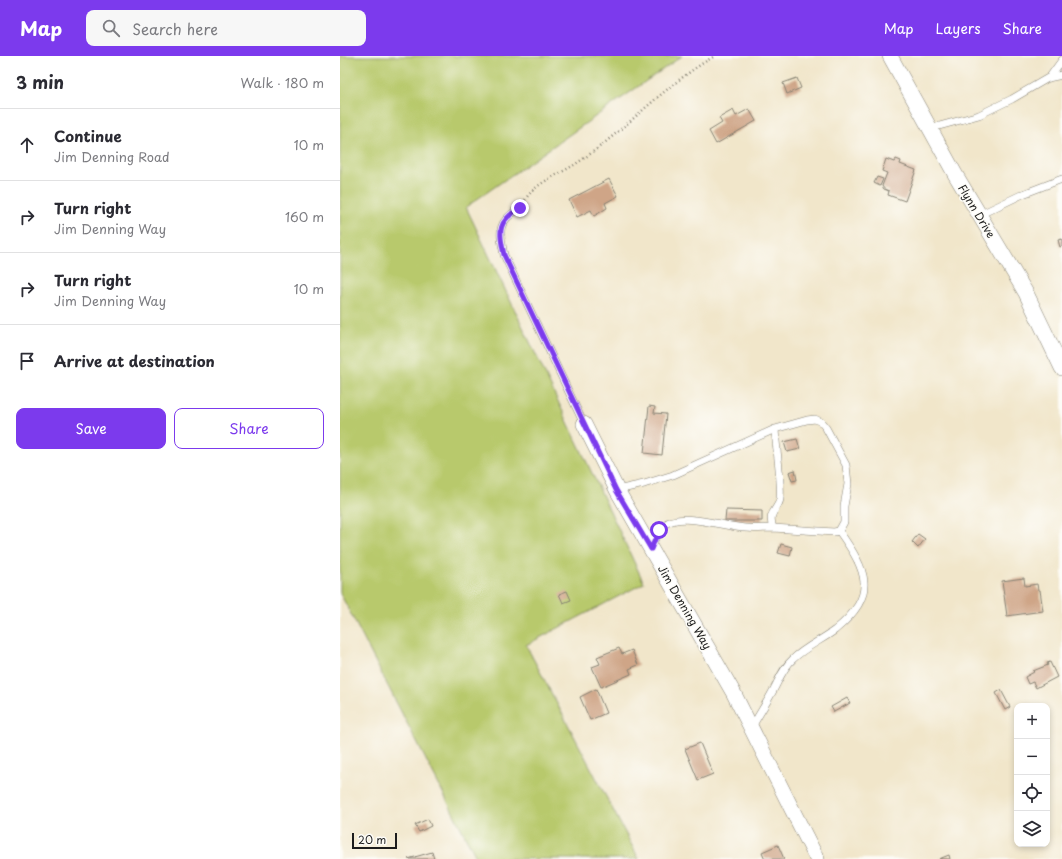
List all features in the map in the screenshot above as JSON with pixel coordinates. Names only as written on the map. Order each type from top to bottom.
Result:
[{"type":"street","name":"Flynn Drive","points":[[890,56],[932,128],[979,215],[1026,293],[1062,368]]},
{"type":"street","name":"Jim Denning Way","points":[[584,424],[616,490],[733,692],[817,859]]},
{"type":"lane","points":[[1048,78],[1062,60]]},
{"type":"lane","points":[[932,128],[979,115],[1012,99],[1048,78],[1062,75]]},
{"type":"lane","points":[[979,215],[1023,194],[1062,179]]},
{"type":"lane","name":"Jim Denning Way","points":[[520,208],[503,221],[500,233],[504,255],[584,424]]},
{"type":"lane","points":[[616,490],[644,484],[672,475],[775,429],[815,419],[821,422],[826,428],[846,465],[848,484],[844,506],[844,522],[839,531]]},
{"type":"lane","points":[[773,528],[771,521],[772,513],[780,500],[775,429]]},
{"type":"lane","points":[[651,549],[659,530],[663,525],[673,520],[688,519],[746,528],[839,531]]},
{"type":"lane","points":[[751,727],[782,672],[792,659],[835,630],[857,608],[863,593],[864,573],[858,557],[839,531]]},
{"type":"path","points":[[520,208],[528,196],[539,186],[606,144],[686,73],[715,56]]},
{"type":"green space","points":[[340,56],[682,56],[466,207],[644,583],[526,645],[639,859],[477,859],[340,593]]},
{"type":"building","points":[[797,78],[801,88],[787,94],[783,83]]},
{"type":"building","points":[[749,109],[756,121],[716,144],[709,131],[722,123],[719,118],[733,110],[736,116]]},
{"type":"building","points":[[886,159],[894,162],[896,159],[901,161],[900,164],[916,170],[905,201],[888,195],[889,191],[884,189],[882,186],[887,173],[882,171]]},
{"type":"building","points":[[877,177],[883,179],[880,186],[874,183]]},
{"type":"building","points":[[609,179],[618,196],[605,203],[607,208],[594,216],[591,210],[577,217],[569,200]]},
{"type":"building","points":[[1062,239],[1062,246],[1060,247],[1058,240]]},
{"type":"building","points":[[649,406],[655,407],[654,413],[666,414],[662,455],[644,453]]},
{"type":"building","points":[[797,439],[800,449],[787,452],[784,442]]},
{"type":"building","points":[[795,470],[797,480],[792,481],[789,472]]},
{"type":"building","points":[[726,510],[762,511],[762,521],[725,521]]},
{"type":"building","points":[[918,534],[925,539],[918,548],[912,542]]},
{"type":"building","points":[[781,544],[792,547],[790,556],[778,553]]},
{"type":"building","points":[[1024,578],[1025,586],[1037,584],[1038,590],[1040,590],[1043,611],[1007,616],[1002,581]]},
{"type":"building","points":[[567,591],[571,600],[563,603],[559,594]]},
{"type":"building","points":[[619,648],[622,654],[632,650],[638,665],[629,669],[631,674],[601,687],[592,667],[600,664],[597,657]]},
{"type":"building","points":[[1050,662],[1057,677],[1036,688],[1033,682],[1028,684],[1025,677],[1034,672],[1033,671],[1048,665],[1047,663]]},
{"type":"building","points":[[596,689],[606,713],[590,720],[580,697]]},
{"type":"building","points":[[1001,690],[1010,707],[1005,710],[996,693]]},
{"type":"building","points":[[847,698],[850,703],[834,712],[831,707]]},
{"type":"building","points":[[700,743],[713,774],[698,780],[685,749]]},
{"type":"building","points":[[428,819],[431,826],[419,832],[415,825]]},
{"type":"building","points":[[778,845],[784,859],[765,859],[762,852]]},
{"type":"building","points":[[432,852],[434,859],[408,859]]},
{"type":"building","points":[[949,855],[950,859],[939,859]]},
{"type":"route","points":[[520,208],[503,221],[500,233],[504,255],[616,490],[651,549],[659,530]]}]
